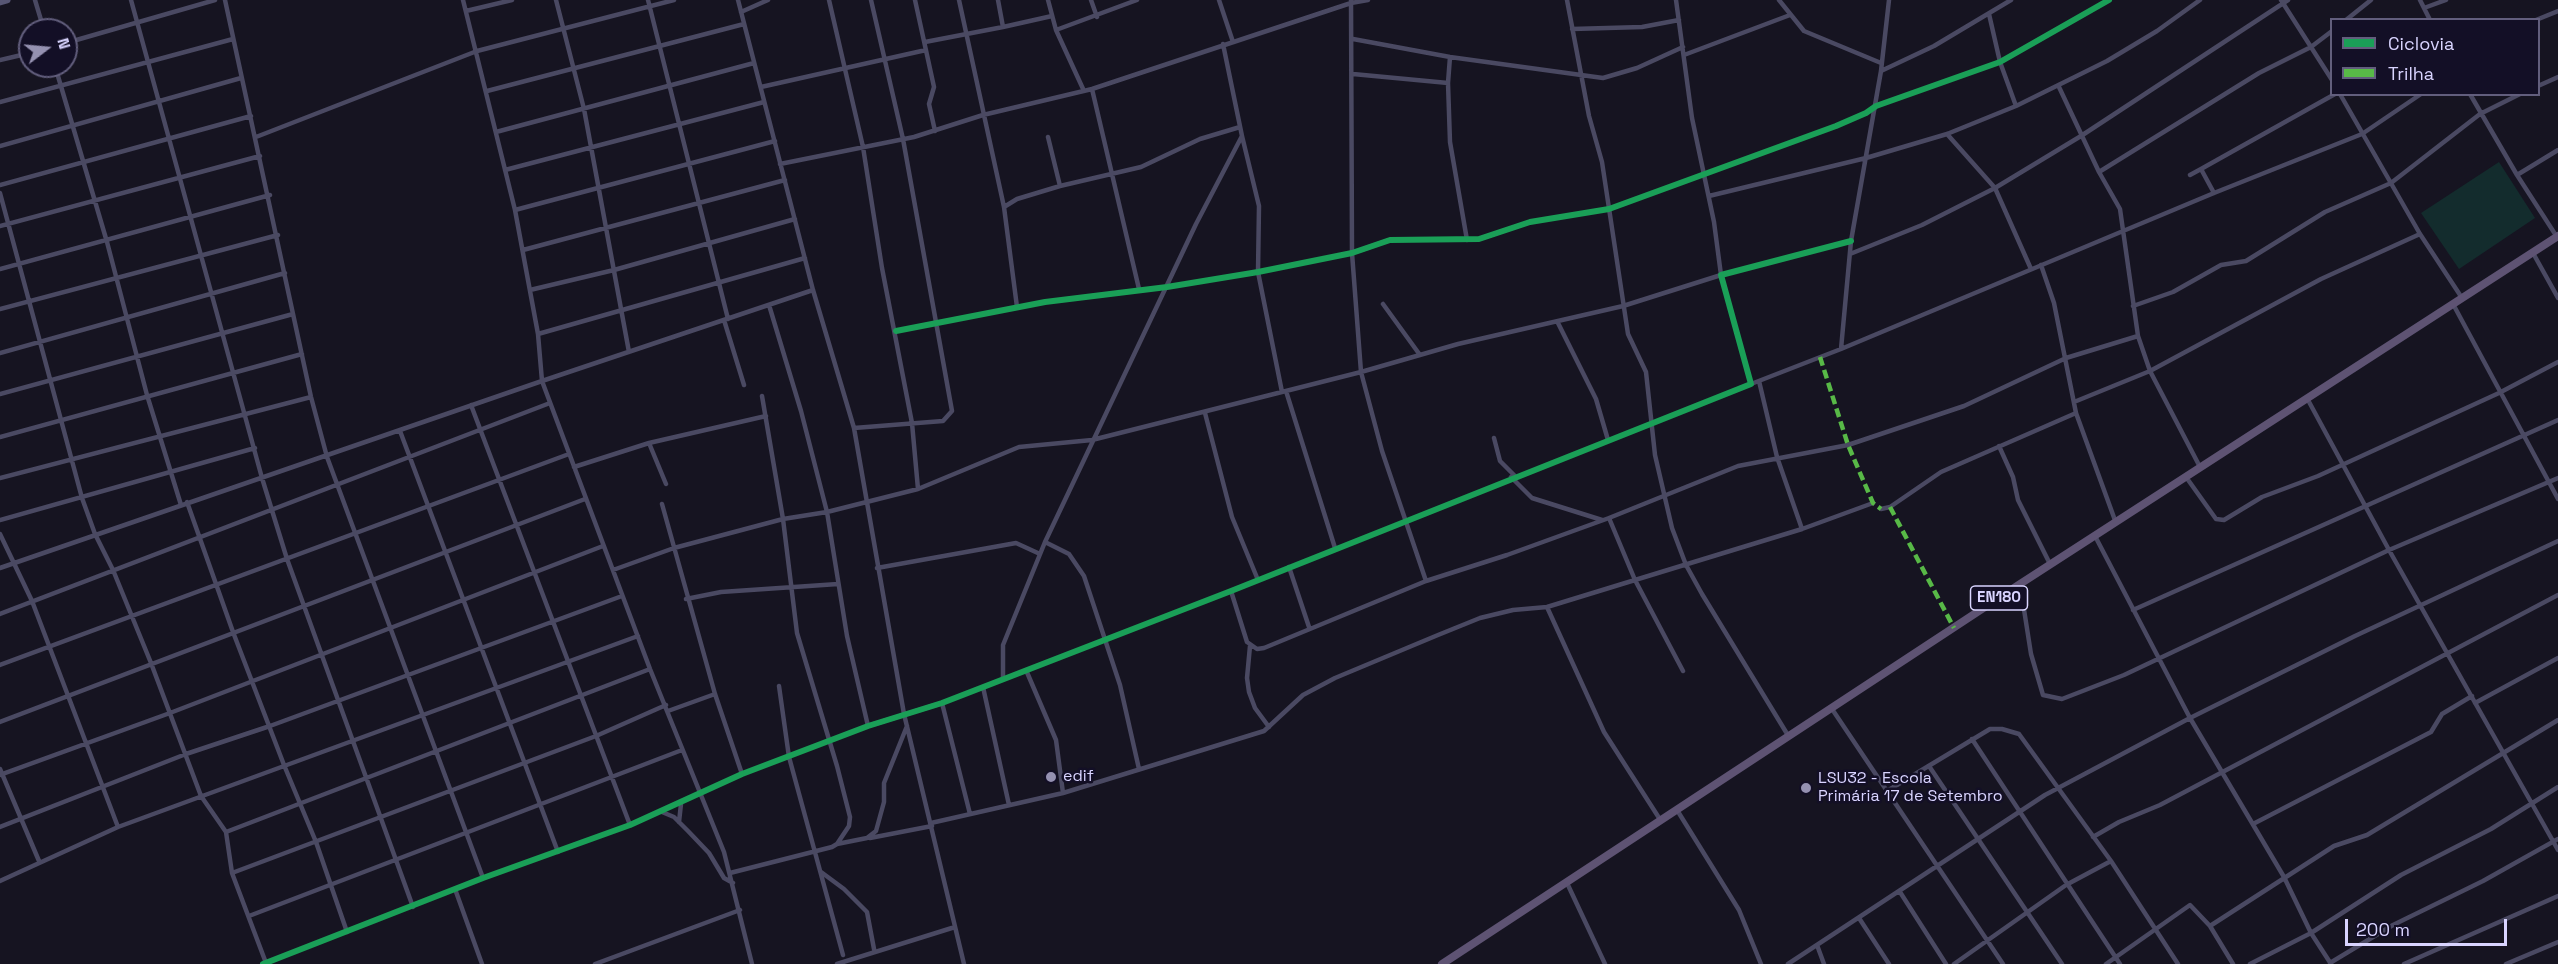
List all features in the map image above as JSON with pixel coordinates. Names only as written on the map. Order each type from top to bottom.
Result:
[{"type":"main road","name":"EN180","points":[[1442,964],[2020,584],[2051,567],[2200,467],[2558,237]]},
{"type":"street","points":[[0,2],[7,0]]},
{"type":"street","points":[[35,0],[40,18]]},
{"type":"street","points":[[131,0],[171,138],[262,478],[287,559],[413,907]]},
{"type":"street","points":[[78,40],[139,24],[215,0]]},
{"type":"street","points":[[225,0],[241,78],[270,195],[311,397],[327,457],[371,581],[483,878]]},
{"type":"street","points":[[463,0],[515,210],[538,334],[542,381],[650,669],[669,711],[699,795],[724,852],[752,964]]},
{"type":"street","points":[[466,11],[512,0]]},
{"type":"street","points":[[556,0],[592,146],[629,352]]},
{"type":"street","points":[[648,0],[744,385]]},
{"type":"street","points":[[256,137],[477,51],[674,0]]},
{"type":"street","points":[[738,0],[813,290],[854,428],[904,714],[964,964]]},
{"type":"street","points":[[741,12],[768,0]]},
{"type":"street","points":[[829,0],[863,147],[882,268],[912,423],[918,489]]},
{"type":"street","points":[[854,428],[943,421],[952,411],[903,139],[871,0]]},
{"type":"street","points":[[915,0],[934,87],[929,104],[935,131]]},
{"type":"street","points":[[959,0],[1004,207],[1017,307]]},
{"type":"street","points":[[998,0],[1003,27]]},
{"type":"street","points":[[1048,0],[1056,30],[1084,91]]},
{"type":"street","points":[[1091,0],[1097,16]]},
{"type":"street","points":[[1056,30],[1137,0]]},
{"type":"street","points":[[1220,0],[1233,42]]},
{"type":"street","points":[[780,164],[903,139],[983,115],[1092,89],[1351,1],[1368,0]]},
{"type":"street","points":[[1567,0],[1589,116],[1602,162],[1628,334],[1646,372],[1650,425],[1672,528],[1686,565],[1789,737]]},
{"type":"street","points":[[1676,0],[1721,275],[1751,384]]},
{"type":"street","points":[[1779,0],[1804,31],[1881,63]]},
{"type":"street","points":[[1841,349],[1851,241],[1876,106],[1889,0]]},
{"type":"street","points":[[1996,0],[1998,9]]},
{"type":"street","points":[[1881,71],[1934,46],[2011,0]]},
{"type":"street","points":[[896,331],[1017,307],[1258,272],[1352,253],[1390,240],[1479,239],[1530,222],[1609,209],[1836,126],[1876,106],[2000,62],[2109,0]]},
{"type":"street","points":[[1709,196],[1866,158],[1947,134],[2059,87],[2157,31],[2200,0]]},
{"type":"street","points":[[2348,18],[2371,0]]},
{"type":"street","points":[[2420,0],[2429,18]]},
{"type":"street","points":[[2424,8],[2446,0]]},
{"type":"street","points":[[1351,1],[1353,39],[1352,253],[1361,372],[1382,451],[1426,581]]},
{"type":"street","points":[[1850,254],[1922,225],[1995,188],[2081,136],[2284,1],[2330,78]]},
{"type":"street","points":[[2540,18],[2558,11]]},
{"type":"street","points":[[1989,14],[2000,62],[2016,106]]},
{"type":"street","points":[[1684,55],[1790,15]]},
{"type":"street","points":[[925,42],[1052,16]]},
{"type":"street","points":[[1572,29],[1634,28],[1679,20]]},
{"type":"street","points":[[487,91],[744,24]]},
{"type":"street","points":[[2099,172],[2259,73],[2311,47],[2330,32]]},
{"type":"street","points":[[0,102],[233,39]]},
{"type":"street","points":[[1353,39],[1450,57],[1583,77],[1617,75],[1683,47]]},
{"type":"street","points":[[1222,44],[1259,206],[1258,272],[1284,391],[1335,548]]},
{"type":"street","points":[[761,87],[926,50]]},
{"type":"street","points":[[0,60],[18,55]]},
{"type":"street","points":[[1450,57],[1448,83],[1450,142],[1467,240]]},
{"type":"street","points":[[496,132],[754,63]]},
{"type":"street","points":[[1353,74],[1448,83]]},
{"type":"street","points":[[2540,85],[2558,77]]},
{"type":"street","points":[[59,78],[107,242],[147,396],[181,505]]},
{"type":"street","points":[[0,146],[241,78]]},
{"type":"street","points":[[2059,87],[2081,136],[2120,209],[2138,336],[2150,371],[2200,467]]},
{"type":"street","points":[[1092,89],[1139,289]]},
{"type":"street","points":[[2190,175],[2331,96]]},
{"type":"street","points":[[2341,96],[2421,234],[2462,298]]},
{"type":"street","points":[[0,193],[63,420],[82,498],[95,534],[113,570],[151,663],[201,796],[226,832],[232,873],[265,963],[483,878],[630,825],[681,804],[742,774],[868,726],[942,703],[1232,591],[1513,477],[1841,349],[2124,230],[2362,134],[2418,96]]},
{"type":"street","points":[[2471,96],[2517,175],[2558,237]]},
{"type":"street","points":[[2133,306],[2173,292],[2221,265],[2246,261],[2325,212],[2391,183],[2480,114],[2516,96]]},
{"type":"street","points":[[504,170],[764,102]]},
{"type":"street","points":[[0,185],[251,116]]},
{"type":"street","points":[[1004,207],[1017,199],[1060,186],[1154,162],[1200,138],[1240,127]]},
{"type":"street","points":[[1947,134],[1995,188],[2031,269]]},
{"type":"street","points":[[1003,679],[1003,645],[1045,542],[1092,440],[1242,136]]},
{"type":"street","points":[[1048,137],[1060,186]]},
{"type":"street","points":[[515,210],[775,141]]},
{"type":"street","points":[[2517,175],[2558,150]]},
{"type":"street","points":[[0,226],[260,156]]},
{"type":"street","points":[[2201,169],[2214,193]]},
{"type":"street","points":[[523,250],[785,180]]},
{"type":"street","points":[[0,269],[107,242],[270,195]]},
{"type":"street","points":[[530,290],[614,270],[795,219]]},
{"type":"street","points":[[2074,402],[2150,371],[2321,279],[2421,234]]},
{"type":"street","points":[[0,309],[278,235]]},
{"type":"street","points":[[613,570],[674,548],[783,519],[827,512],[918,489],[1009,450],[1092,440],[1205,413],[1458,344],[1623,306],[1721,275],[1851,241]]},
{"type":"street","points":[[2533,253],[2558,298]]},
{"type":"street","points":[[538,334],[805,258]]},
{"type":"street","points":[[2042,265],[2054,303],[2076,413],[2115,523]]},
{"type":"street","points":[[0,353],[285,273]]},
{"type":"street","points":[[0,568],[188,502],[327,457],[471,405],[813,290]]},
{"type":"street","points":[[1383,304],[1420,355]]},
{"type":"street","points":[[2452,304],[2558,499]]},
{"type":"street","points":[[769,305],[801,411],[827,512],[838,584],[868,726]]},
{"type":"street","points":[[0,394],[294,314]]},
{"type":"street","points":[[1558,322],[1596,399],[1608,440]]},
{"type":"street","points":[[1250,646],[1264,648],[1309,627],[1426,581],[1609,518],[1738,466],[1848,445],[1964,406],[2066,358],[2138,336]]},
{"type":"street","points":[[0,437],[302,354]]},
{"type":"street","points":[[2186,477],[2211,513],[2222,521],[2262,496],[2342,464],[2499,393],[2558,362]]},
{"type":"street","points":[[1759,381],[1777,457],[1802,529]]},
{"type":"street","points":[[762,396],[783,519],[802,657],[831,742],[850,817],[849,826],[837,844]]},
{"type":"street","points":[[0,478],[311,397]]},
{"type":"street","points":[[2308,399],[2420,606],[2532,803],[2556,840],[2558,850]]},
{"type":"street","points":[[0,614],[550,403]]},
{"type":"street","points":[[471,405],[630,825]]},
{"type":"street","points":[[1205,413],[1232,517],[1258,580]]},
{"type":"street","points":[[1881,509],[1890,507],[1941,472],[2076,413]]},
{"type":"street","points":[[574,467],[649,443],[766,416]]},
{"type":"street","points":[[2133,610],[2558,420]]},
{"type":"street","points":[[400,431],[558,852]]},
{"type":"street","points":[[1494,438],[1500,461],[1532,498],[1602,520]]},
{"type":"street","points":[[649,443],[666,484]]},
{"type":"street","points":[[1999,446],[2013,477],[2018,500],[2051,567]]},
{"type":"street","points":[[0,520],[255,448]]},
{"type":"street","points":[[0,665],[48,645],[568,454]]},
{"type":"street","points":[[2020,584],[2031,654],[2043,695],[2062,699],[2124,675],[2389,550],[2558,478]]},
{"type":"street","points":[[0,722],[67,694],[585,499]]},
{"type":"street","points":[[188,502],[233,632],[316,842],[348,932]]},
{"type":"street","points":[[730,873],[816,853],[837,844],[932,825],[1063,793],[1263,731],[1304,695],[1335,678],[1480,618],[1513,610],[1547,607],[1802,529],[1873,503]]},
{"type":"street","points":[[662,504],[686,598],[742,774]]},
{"type":"street","points":[[1609,518],[1635,580],[1683,671]]},
{"type":"street","points":[[0,534],[32,601],[118,827]]},
{"type":"street","points":[[2095,536],[2157,658],[2220,772],[2284,877],[2311,933],[2330,964],[2352,948],[2393,925],[2483,881],[2556,840]]},
{"type":"street","points":[[1788,964],[2058,788],[2190,718],[2558,541]]},
{"type":"street","points":[[1045,542],[1069,554],[1084,576],[1106,638],[1139,769]]},
{"type":"street","points":[[877,568],[1016,543],[1040,554]]},
{"type":"street","points":[[39,861],[1,773],[170,713],[603,546]]},
{"type":"street","points":[[1289,567],[1309,627]]},
{"type":"street","points":[[686,598],[721,592],[791,590],[838,584]]},
{"type":"street","points":[[1232,591],[1250,646],[1247,678],[1249,692],[1255,708],[1269,727]]},
{"type":"street","points":[[2093,837],[2558,595]]},
{"type":"street","points":[[0,826],[186,754],[270,726],[622,596]]},
{"type":"street","points":[[1547,607],[1604,732],[1661,821]]},
{"type":"street","points":[[0,881],[39,861],[118,827],[638,636]]},
{"type":"street","points":[[2475,703],[2558,658]]},
{"type":"street","points":[[226,832],[650,669]]},
{"type":"street","points":[[1026,670],[1056,740],[1063,793]]},
{"type":"street","points":[[779,686],[789,757],[843,956]]},
{"type":"street","points":[[983,687],[1009,805]]},
{"type":"street","points":[[669,711],[715,694]]},
{"type":"street","points":[[2253,824],[2431,732],[2442,714],[2472,696]]},
{"type":"street","points":[[942,703],[970,814]]},
{"type":"street","points":[[232,873],[596,736],[666,705]]},
{"type":"street","points":[[1832,709],[2003,964]]},
{"type":"street","points":[[2210,926],[2344,841],[2367,835],[2558,720]]},
{"type":"street","points":[[867,838],[876,831],[884,802],[884,783],[907,726]]},
{"type":"street","points":[[1887,791],[1972,739],[1996,728],[2019,734],[2110,861],[2178,964]]},
{"type":"street","points":[[1972,739],[2120,964]]},
{"type":"street","points":[[249,916],[682,750]]},
{"type":"street","points":[[1929,766],[2061,964]]},
{"type":"street","points":[[2250,964],[2311,933],[2401,875],[2491,829],[2558,787]]},
{"type":"street","points":[[679,822],[678,813],[681,804]]},
{"type":"street","points":[[1677,810],[1738,910],[1761,964]]},
{"type":"street","points":[[661,812],[679,822],[709,853],[724,878],[733,883]]},
{"type":"street","points":[[1954,964],[2066,885],[2110,861]]},
{"type":"street","points":[[820,872],[867,912],[874,949]]},
{"type":"street","points":[[1567,883],[1605,964]]},
{"type":"street","points":[[455,889],[482,964]]},
{"type":"street","points":[[1900,892],[1946,964]]},
{"type":"street","points":[[2404,964],[2558,896]]},
{"type":"street","points":[[2106,964],[2190,905],[2210,926],[2233,964]]},
{"type":"street","points":[[595,964],[740,910]]},
{"type":"street","points":[[1859,918],[1889,964]]},
{"type":"street","points":[[837,964],[956,927]]},
{"type":"street","points":[[2506,964],[2558,942]]},
{"type":"street","points":[[1817,945],[1824,964]]},
{"type":"green space","points":[[2499,162],[2535,218],[2459,269],[2421,213]]},
{"type":"marked path","points":[[1820,357],[1848,445],[1873,503],[1881,509]]},
{"type":"marked path","points":[[1890,507],[1954,628]]},
{"type":"cycle path","points":[[896,331],[1045,302],[1167,287],[1258,272],[1352,253],[1390,240],[1479,239],[1530,222],[1609,209],[1836,126],[1876,106],[2000,62],[2109,0]]},
{"type":"cycle path","points":[[263,964],[483,878],[630,825],[742,774],[868,726],[942,703],[1231,591],[1751,384],[1721,275],[1851,241]]},
{"type":"place","name":"edif","points":[[1051,777]]},
{"type":"place","name":"LSU32 - Escola Primária 17 de Setembro","points":[[1806,788]]}]
